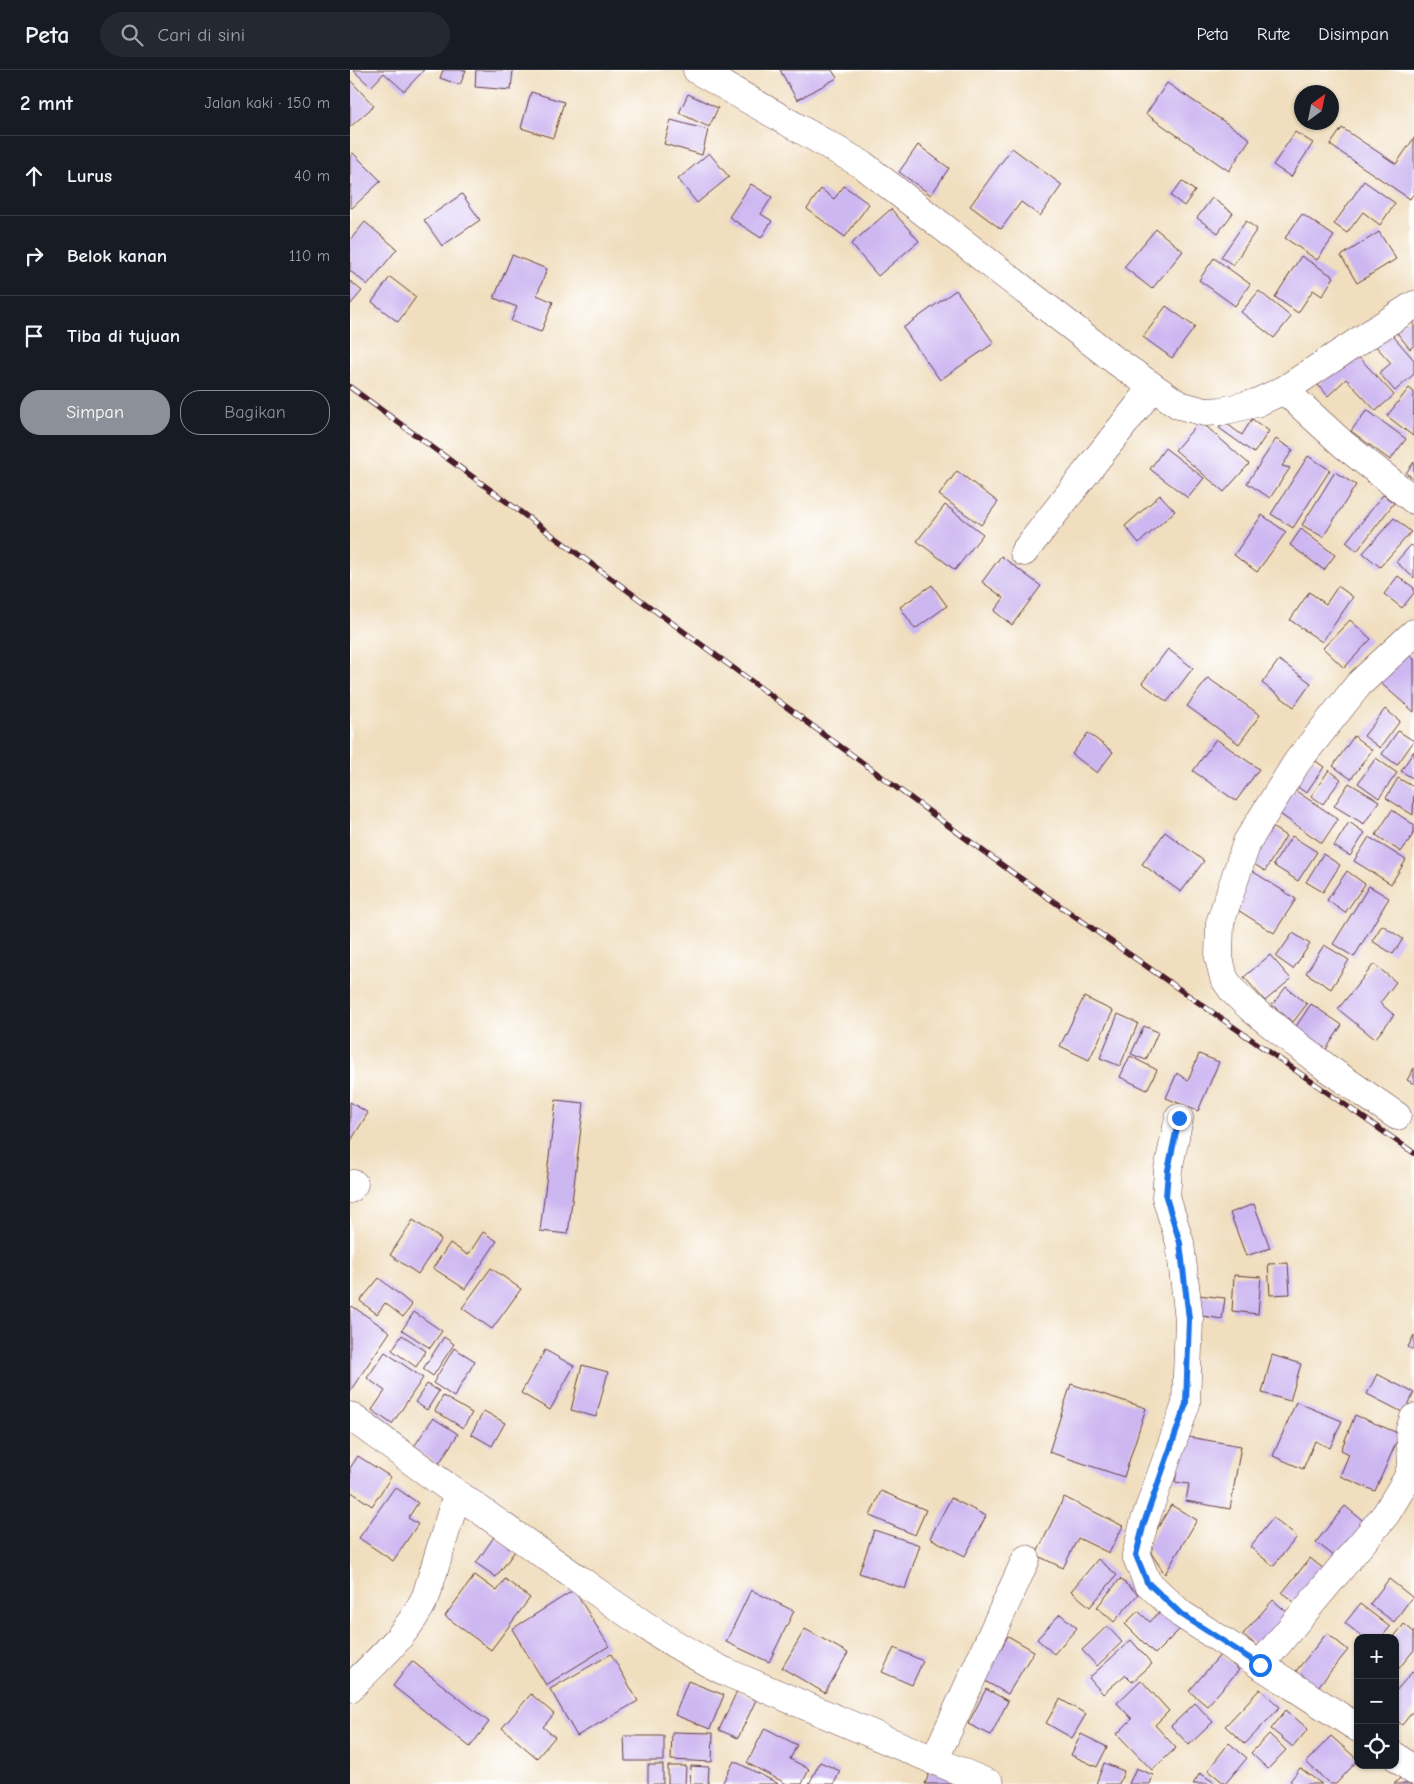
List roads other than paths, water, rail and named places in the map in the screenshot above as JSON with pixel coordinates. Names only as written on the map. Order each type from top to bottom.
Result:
[{"type":"street","points":[[697,70],[863,165],[1116,361],[1179,405],[1205,412],[1222,411],[1256,403],[1284,390],[1414,305]]},
{"type":"street","points":[[1024,552],[1153,387]]},
{"type":"street","points":[[1284,390],[1343,444],[1414,500]]},
{"type":"street","points":[[1397,1116],[1327,1068],[1253,1010],[1233,991],[1224,978],[1219,958],[1220,923],[1247,842],[1297,762],[1359,684],[1414,633]]},
{"type":"street","points":[[1179,1118],[1168,1170],[1166,1197],[1180,1243],[1189,1319],[1186,1404],[1144,1523],[1136,1555],[1147,1582],[1181,1614],[1354,1725]]},
{"type":"street","points":[[350,1416],[457,1494],[662,1637],[694,1656],[726,1672],[990,1784]]},
{"type":"street","points":[[1260,1665],[1386,1514],[1407,1479],[1412,1465],[1410,1429],[1414,1418]]},
{"type":"street","points":[[350,1688],[400,1638],[419,1611],[426,1596],[457,1494]]},
{"type":"street","points":[[934,1761],[1026,1559]]},
{"type":"street","points":[[1399,1759],[1414,1771]]},
{"type":"railway","points":[[350,387],[1013,873],[1414,1153]]}]
